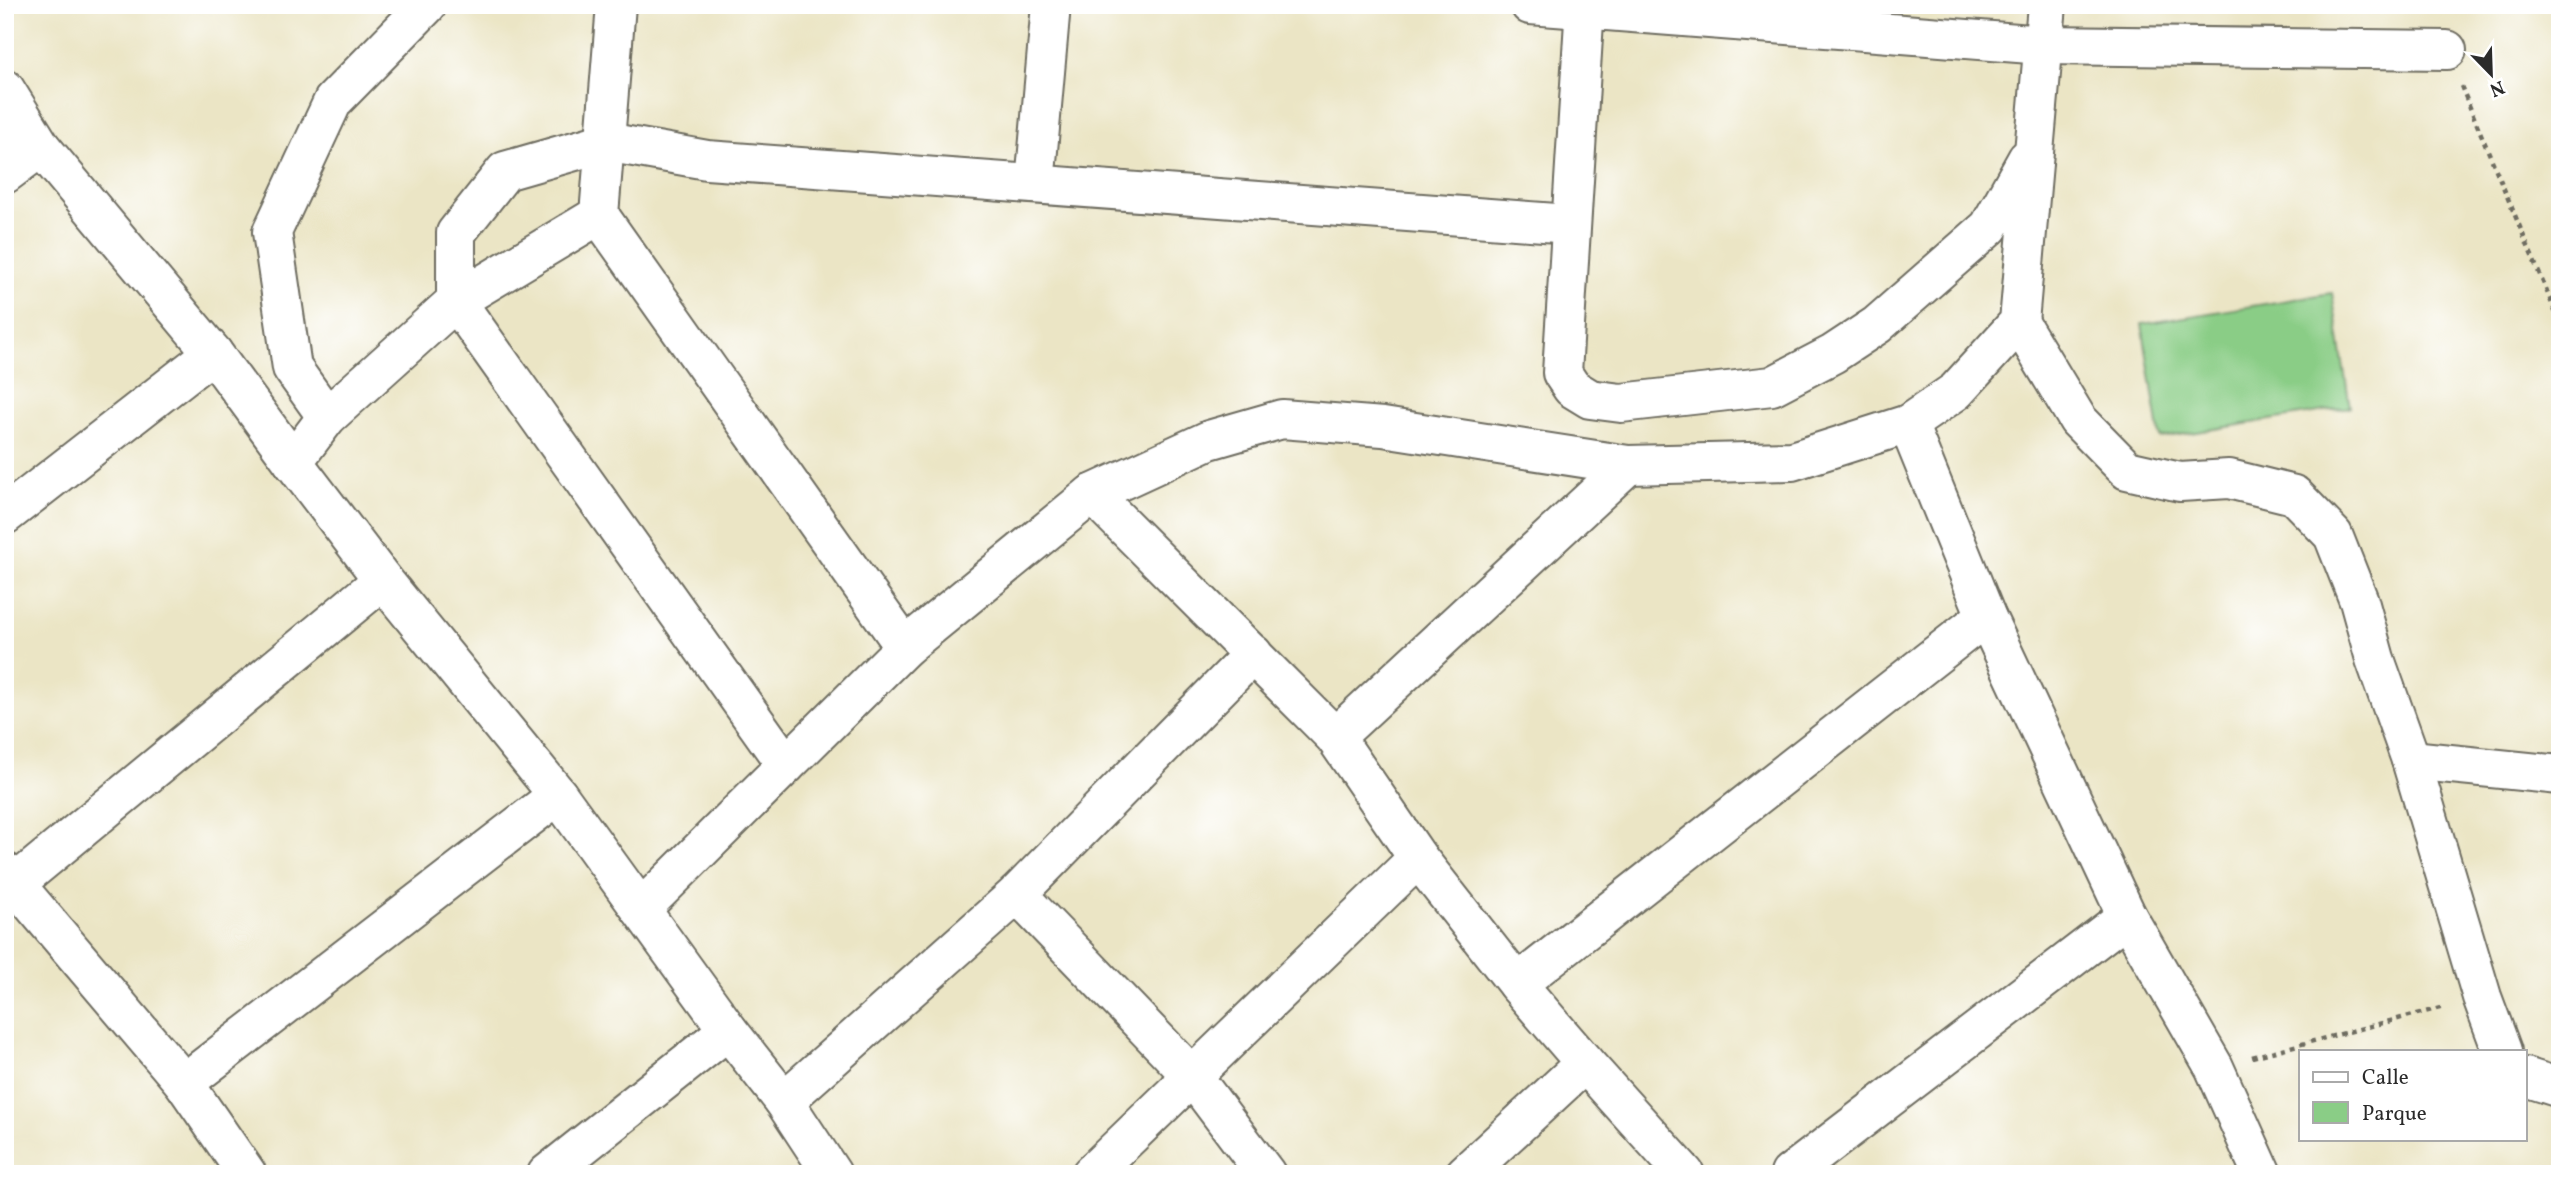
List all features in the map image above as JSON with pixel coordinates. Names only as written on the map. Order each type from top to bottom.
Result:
[{"type":"street","points":[[327,418],[292,368],[272,232],[333,101],[427,5]]},
{"type":"street","points":[[616,5],[599,215],[905,647]]},
{"type":"street","points":[[1035,184],[1051,5]]},
{"type":"street","points":[[1530,5],[1585,7],[2045,45],[2447,50]]},
{"type":"street","points":[[2047,5],[2019,322],[2078,419],[2127,470],[2180,482],[2229,479],[2294,495],[2333,535],[2358,601],[2410,760],[2482,997],[2502,1050]]},
{"type":"street","points":[[1585,7],[1562,373],[1572,388],[1590,399],[1621,403],[1772,386],[1833,354],[1877,325],[1989,227],[2035,145]]},
{"type":"street","points":[[5,89],[41,147],[213,352],[383,580],[558,795],[784,1101],[832,1174]]},
{"type":"street","points":[[786,765],[456,301],[456,233],[505,170],[606,142],[706,160],[1570,224]]},
{"type":"street","points":[[5,174],[41,147]]},
{"type":"street","points":[[293,462],[327,418],[456,301],[599,215]]},
{"type":"street","points":[[640,909],[905,647],[1092,494],[1209,440],[1282,419],[1383,427],[1628,465],[1792,461],[1908,424],[1956,391],[2019,322]]},
{"type":"street","points":[[5,514],[213,352]]},
{"type":"street","points":[[1908,424],[1986,616],[2127,916],[2214,1067],[2262,1174]]},
{"type":"street","points":[[1335,737],[1628,465]]},
{"type":"street","points":[[1092,494],[1335,737],[1418,858],[1517,984],[1685,1174]]},
{"type":"street","points":[[247,1174],[184,1083],[10,878],[383,580]]},
{"type":"street","points":[[1517,984],[1986,616]]},
{"type":"street","points":[[784,1101],[1017,894],[1253,654]]},
{"type":"street","points":[[2410,760],[2560,775]]},
{"type":"street","points":[[184,1083],[558,795]]},
{"type":"street","points":[[1091,1174],[1418,858]]},
{"type":"street","points":[[1017,894],[1193,1077],[1266,1174]]},
{"type":"street","points":[[1790,1174],[2127,916]]},
{"type":"street","points":[[547,1174],[729,1030]]},
{"type":"street","points":[[1465,1174],[1585,1063]]},
{"type":"street","points":[[2526,1077],[2560,1088]]},
{"type":"path","points":[[2447,50],[2560,323]]},
{"type":"path","points":[[2214,1067],[2482,997]]},
{"type":"green space","points":[[2332,293],[2350,407],[2160,438],[2142,324]]}]
